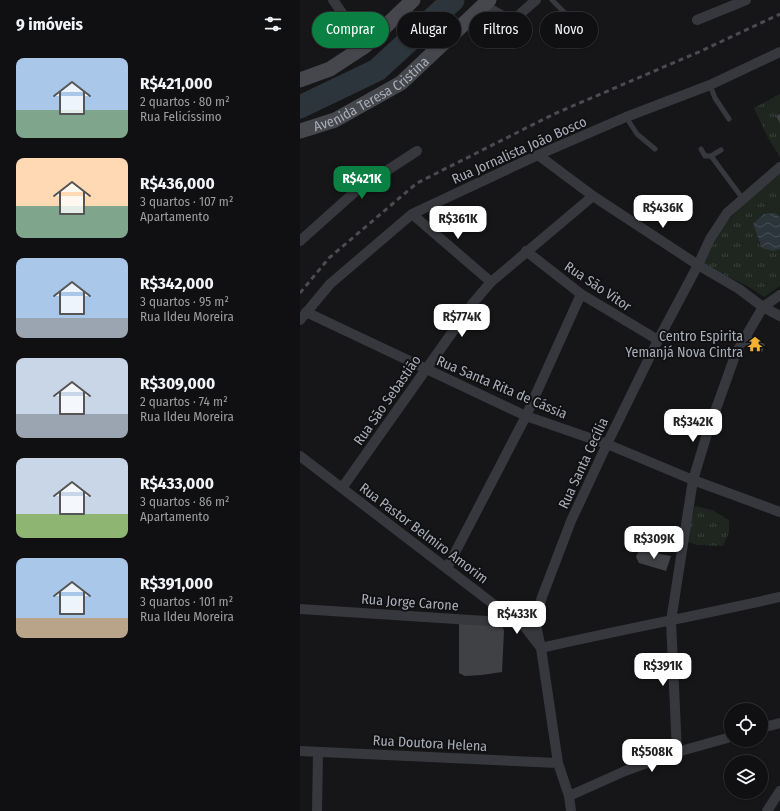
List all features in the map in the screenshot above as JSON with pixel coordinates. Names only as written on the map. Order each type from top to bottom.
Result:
[{"type":"main road","points":[[389,23],[413,0]]},
{"type":"main road","name":"Avenida Teresa Cristina","points":[[300,131],[335,120],[401,83],[486,3]]},
{"type":"main road","points":[[300,80],[330,70],[362,48]]},
{"type":"street","points":[[332,0],[341,12]]},
{"type":"street","points":[[486,3],[512,21],[536,0]]},
{"type":"street","points":[[697,20],[746,0]]},
{"type":"street","name":"Rua Jornalista João Bosco","points":[[303,316],[330,284],[412,214],[538,155],[626,117],[710,85],[780,52]]},
{"type":"street","points":[[300,241],[357,190],[417,151]]},
{"type":"street","points":[[538,155],[593,196],[763,307],[780,316]]},
{"type":"street","name":"Rua Santa Cecília","points":[[571,811],[569,796],[558,763],[541,648],[535,621],[542,597],[571,521],[607,444],[710,239],[727,213],[780,167]]},
{"type":"street","name":"Rua São Sebastião","points":[[342,488],[474,303],[491,282],[593,196]]},
{"type":"street","points":[[412,214],[491,282]]},
{"type":"street","name":"Rua São Vitor","points":[[526,251],[581,294],[658,340]]},
{"type":"street","points":[[448,568],[526,416],[581,294]]},
{"type":"street","points":[[677,752],[671,621],[693,480],[707,434],[736,352],[763,307],[780,295]]},
{"type":"street","name":"Rua Santa Rita de Cássia","points":[[303,316],[526,416],[607,444],[693,480],[780,512]]},
{"type":"street","name":"Rua Pastor Belmiro Amorim","points":[[300,456],[518,623],[524,626],[541,648]]},
{"type":"street","points":[[541,648],[780,597]]},
{"type":"street","name":"Rua Jorge Carone","points":[[300,609],[518,623]]},
{"type":"street","points":[[768,726],[780,723]]},
{"type":"street","points":[[569,796],[625,771],[677,752],[724,739]]},
{"type":"street","name":"Rua Doutora Helena","points":[[300,752],[558,763]]},
{"type":"street","points":[[317,811],[318,752]]},
{"type":"street","points":[[767,811],[780,791]]},
{"type":"lane","points":[[552,0],[564,12]]},
{"type":"lane","points":[[710,85],[715,98],[729,119]]},
{"type":"lane","points":[[626,117],[637,134],[655,149]]},
{"type":"lane","points":[[701,149],[705,156],[711,156],[721,150]]},
{"type":"lane","points":[[711,156],[743,199]]},
{"type":"green space","points":[[780,94],[780,157],[768,138],[754,108]]},
{"type":"green space","points":[[780,173],[780,286],[764,297],[751,288],[703,264],[717,237],[728,221],[749,199]]},
{"type":"green space","points":[[695,506],[712,510],[729,520],[729,532],[723,546],[697,545],[686,541]]},
{"type":"water","points":[[775,213],[780,217],[780,249],[773,251],[762,248],[753,224],[764,214]]},
{"type":"building","points":[[780,114],[780,123],[776,116]]},
{"type":"building","name":"Centro Espirita Yemanjá Nova Cintra","points":[[750,336],[760,340],[765,345],[762,352],[747,346],[746,344]]},
{"type":"building","points":[[639,550],[671,556],[666,571],[639,563],[636,557]]},
{"type":"building","points":[[459,623],[502,624],[504,631],[502,672],[465,676],[459,673]]},
{"type":"waterway","points":[[300,107],[377,70],[453,0]]},
{"type":"railway","points":[[300,293],[329,258],[417,183],[554,114],[701,51],[780,14]]},
{"type":"place","name":"Centro Espirita Yemanjá Nova Cintra","points":[[755,344]]}]
